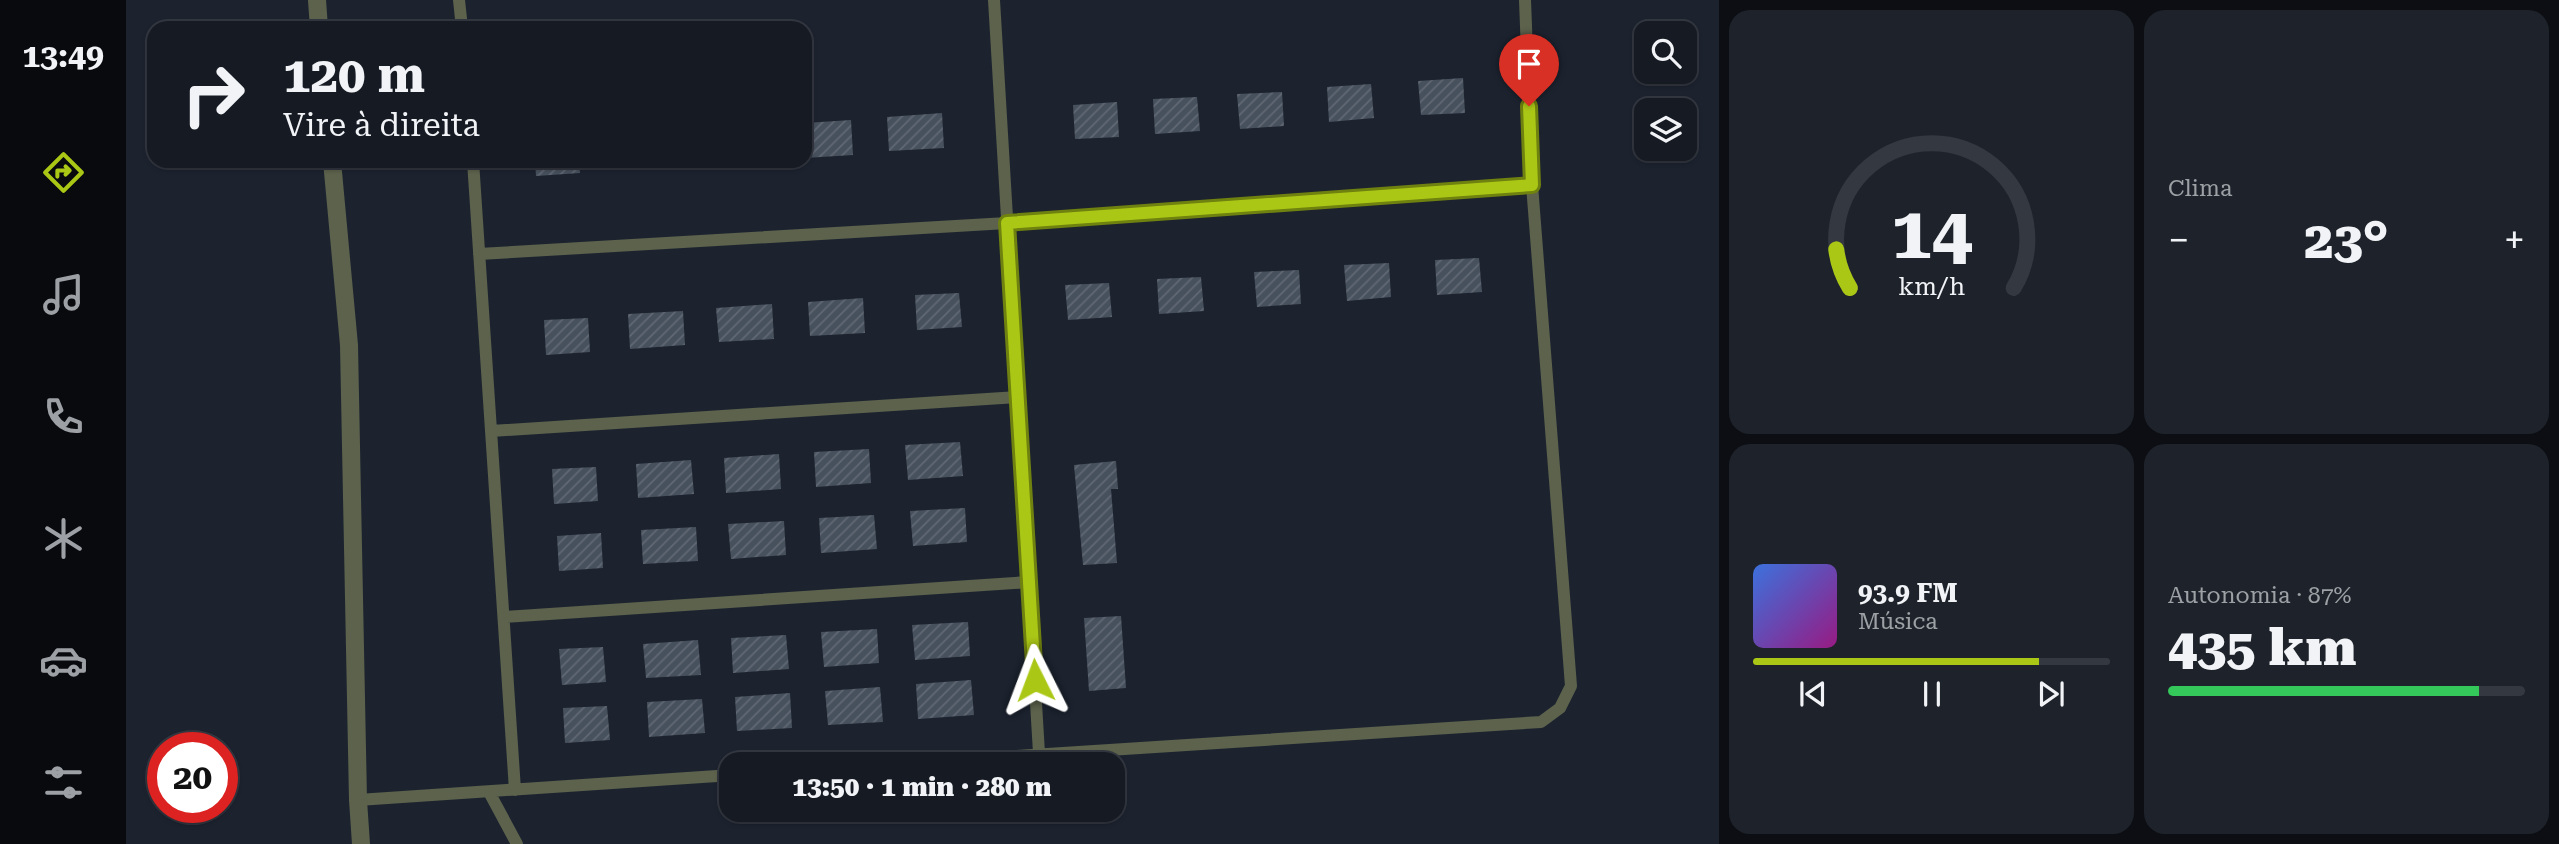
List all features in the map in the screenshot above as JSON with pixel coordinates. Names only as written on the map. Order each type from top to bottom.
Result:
[{"type":"street","points":[[317,0],[318,21]]},
{"type":"street","points":[[333,168],[349,345],[361,844]]},
{"type":"lane","points":[[459,0],[461,21]]},
{"type":"lane","points":[[994,0],[1039,752]]},
{"type":"lane","points":[[1055,752],[1541,722],[1560,708],[1571,686],[1532,185],[1525,0]]},
{"type":"lane","points":[[474,168],[515,790]]},
{"type":"lane","points":[[480,254],[1007,223],[1532,185]]},
{"type":"lane","points":[[491,431],[1018,397]]},
{"type":"lane","points":[[504,617],[1029,582]]},
{"type":"lane","points":[[358,800],[719,776]]},
{"type":"lane","points":[[489,792],[517,844]]},
{"type":"building","points":[[1463,78],[1465,113],[1421,115],[1418,81]]},
{"type":"building","points":[[1371,84],[1374,118],[1329,122],[1327,87]]},
{"type":"building","points":[[1282,92],[1284,126],[1240,129],[1237,94]]},
{"type":"building","points":[[1197,97],[1200,131],[1155,134],[1153,99]]},
{"type":"building","points":[[1117,102],[1119,137],[1075,139],[1073,105]]},
{"type":"building","points":[[942,113],[944,148],[889,151],[887,117]]},
{"type":"building","points":[[851,120],[853,155],[812,158],[812,123]]},
{"type":"building","points":[[535,168],[580,168],[580,173],[536,176]]},
{"type":"building","points":[[1479,258],[1482,292],[1437,295],[1435,260]]},
{"type":"building","points":[[1389,263],[1391,297],[1347,301],[1344,265]]},
{"type":"building","points":[[1299,270],[1301,304],[1257,307],[1254,272]]},
{"type":"building","points":[[1201,277],[1204,311],[1159,314],[1157,279]]},
{"type":"building","points":[[1109,283],[1112,317],[1068,320],[1065,285]]},
{"type":"building","points":[[959,293],[962,327],[917,330],[915,295]]},
{"type":"building","points":[[863,298],[865,333],[810,336],[808,302]]},
{"type":"building","points":[[772,304],[774,339],[719,342],[716,308]]},
{"type":"building","points":[[683,311],[685,345],[630,349],[628,314]]},
{"type":"building","points":[[588,318],[590,352],[546,355],[544,320]]},
{"type":"building","points":[[960,442],[963,476],[908,480],[905,445]]},
{"type":"building","points":[[869,449],[871,483],[816,487],[814,452]]},
{"type":"building","points":[[779,454],[781,489],[726,493],[724,458]]},
{"type":"building","points":[[691,460],[694,494],[638,498],[636,464]]},
{"type":"building","points":[[1116,461],[1118,489],[1111,489],[1117,563],[1083,565],[1074,465]]},
{"type":"building","points":[[596,467],[598,501],[554,504],[552,469]]},
{"type":"building","points":[[965,508],[967,542],[913,546],[910,511]]},
{"type":"building","points":[[874,515],[877,549],[821,553],[819,518]]},
{"type":"building","points":[[784,521],[786,555],[731,559],[728,524]]},
{"type":"building","points":[[696,527],[698,561],[643,564],[641,530]]},
{"type":"building","points":[[601,533],[603,568],[559,571],[557,536]]},
{"type":"building","points":[[1121,616],[1126,688],[1089,691],[1084,618]]},
{"type":"building","points":[[968,622],[970,656],[915,660],[912,625]]},
{"type":"building","points":[[877,629],[879,663],[824,667],[821,632]]},
{"type":"building","points":[[786,635],[789,669],[733,673],[731,638]]},
{"type":"building","points":[[698,640],[701,675],[646,678],[643,644]]},
{"type":"building","points":[[603,647],[606,682],[562,685],[559,649]]},
{"type":"building","points":[[971,680],[974,715],[918,719],[916,684]]},
{"type":"building","points":[[880,687],[883,722],[828,725],[825,691]]},
{"type":"building","points":[[790,693],[792,728],[737,731],[735,697]]},
{"type":"building","points":[[702,699],[705,733],[649,737],[647,702]]},
{"type":"building","points":[[607,706],[610,740],[565,743],[563,708]]},
{"type":"route","points":[[1035,680],[1007,223],[1532,185],[1529,106]]}]
